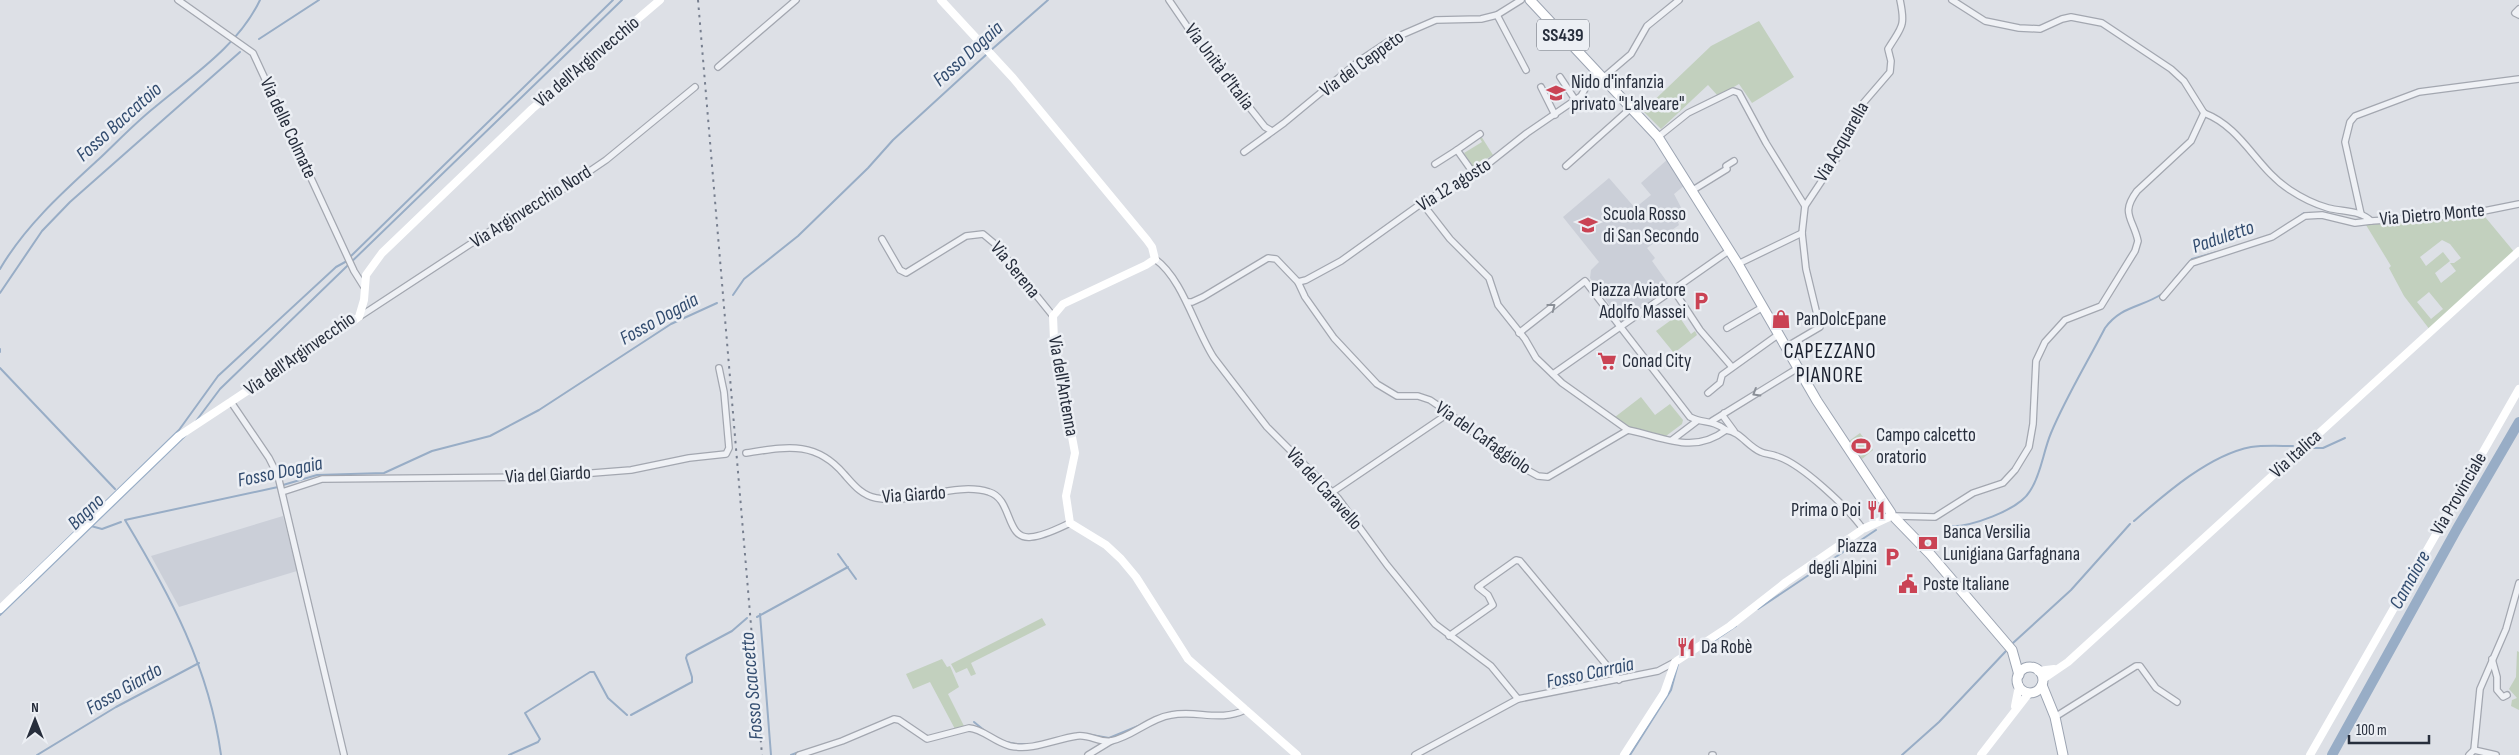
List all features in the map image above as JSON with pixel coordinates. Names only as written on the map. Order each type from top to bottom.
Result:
[{"type":"main road","name":"Via dell'Arginvecchio","points":[[0,609],[180,436],[359,317],[364,300],[364,287],[370,267],[382,253],[532,109],[660,0]]},
{"type":"main road","points":[[941,0],[989,53],[1147,240],[1152,247],[1155,259]]},
{"type":"main road","name":"SS439","points":[[1530,0],[1658,137],[1730,250],[1817,401],[1893,516],[1930,554],[2015,654],[2041,678]]},
{"type":"main road","name":"Via Italica","points":[[2041,678],[2061,668],[2073,658],[2519,251]]},
{"type":"main road","name":"Via dell'Antenna","points":[[1070,523],[1066,496],[1075,453],[1054,340],[1053,316],[1063,304],[1155,259]]},
{"type":"main road","name":"Via Provinciale","points":[[2310,755],[2519,389]]},
{"type":"main road","points":[[1624,755],[1664,693],[1675,662],[1730,626],[1786,582],[1863,530],[1893,516]]},
{"type":"main road","points":[[1070,523],[1106,546],[1121,559],[1136,577],[1188,659],[1297,755]]},
{"type":"main road","name":"SS439","points":[[2015,654],[2019,686]]},
{"type":"main road","points":[[2019,675],[2029,668]]},
{"type":"main road","points":[[1981,755],[2041,678]]},
{"type":"main road","points":[[2041,678],[2055,717],[2063,755]]},
{"type":"main road","points":[[2014,711],[2019,686],[2050,701]]},
{"type":"street","name":"Via delle Colmate","points":[[178,0],[253,53],[354,271],[364,287]]},
{"type":"street","points":[[718,67],[796,0]]},
{"type":"street","name":"Via Unità d'Italia","points":[[1169,0],[1197,41],[1265,127],[1272,131]]},
{"type":"street","name":"Via del Ceppeto","points":[[1244,152],[1359,61],[1392,39],[1436,20],[1470,20],[1497,15],[1521,0]]},
{"type":"street","points":[[1603,78],[1631,54],[1647,26],[1679,0]]},
{"type":"street","name":"Via Acquarella","points":[[1786,347],[1820,327],[1806,269],[1802,233],[1805,206],[1837,158],[1859,108],[1890,72],[1891,61],[1888,49],[1898,36],[1903,22],[1900,0]]},
{"type":"street","points":[[1893,516],[1936,517],[1973,493],[2002,483],[2019,466],[2029,447],[2033,424],[2036,361],[2045,342],[2065,320],[2101,306],[2135,251],[2138,241],[2128,215],[2130,200],[2136,191],[2191,141],[2204,113],[2184,81],[2171,69],[2102,23],[2071,18],[2040,29],[2019,28],[1985,21],[1952,0]]},
{"type":"street","points":[[2519,9],[2516,13],[2519,15]]},
{"type":"street","points":[[1497,15],[1526,70]]},
{"type":"street","name":"Via 12 agosto","points":[[1298,282],[1313,277],[1341,261],[1422,203],[1474,174],[1533,129],[1576,100],[1585,91],[1596,70]]},
{"type":"street","points":[[1560,80],[1576,100]]},
{"type":"street","points":[[2164,297],[2192,263],[2272,237],[2305,216],[2322,215],[2354,223],[2367,218],[2345,142],[2350,122],[2355,116],[2419,92],[2519,80]]},
{"type":"street","points":[[1541,87],[1555,115]]},
{"type":"street","name":"Via Arginvecchio Nord","points":[[359,317],[510,218],[559,192],[606,160],[695,88]]},
{"type":"street","name":"Via Acquarella","points":[[1658,137],[1688,114],[1736,92],[1805,206]]},
{"type":"street","points":[[1566,166],[1631,108]]},
{"type":"street","name":"Via Dietro Monte","points":[[2204,113],[2232,129],[2264,169],[2289,189],[2314,204],[2367,218],[2464,215],[2519,204]]},
{"type":"street","points":[[1435,164],[1480,134]]},
{"type":"street","points":[[1457,150],[1474,174]]},
{"type":"street","points":[[1693,190],[1727,169],[1726,166],[1734,161]]},
{"type":"street","points":[[1422,203],[1450,239],[1489,278],[1498,305],[1536,358],[1553,374],[1628,430],[1693,445],[1699,444],[1726,430]]},
{"type":"street","points":[[1738,264],[1802,233]]},
{"type":"street","name":"Via Serena","points":[[882,239],[900,270],[906,272],[966,236],[983,234],[995,244],[1053,316]]},
{"type":"street","points":[[1553,374],[1730,250]]},
{"type":"street","name":"Via del Cafaggiolo","points":[[1188,302],[1203,297],[1268,258],[1276,259],[1298,282],[1322,322],[1377,384],[1397,396],[1426,398],[1449,412],[1490,446],[1538,476],[1548,476],[1628,430]]},
{"type":"street","name":"Via del Caravello","points":[[1155,259],[1188,302],[1207,347],[1214,358],[1267,427],[1331,493],[1435,624],[1491,666],[1518,698]]},
{"type":"street","points":[[1519,332],[1585,281],[1679,406],[1690,417],[1698,421],[1712,421],[1726,430],[1734,431]]},
{"type":"street","points":[[1673,289],[1700,330],[1732,367]]},
{"type":"street","points":[[1727,328],[1763,307]]},
{"type":"street","points":[[1708,393],[1720,383],[1722,375],[1779,334]]},
{"type":"street","name":"Via del Giardo","points":[[282,490],[322,479],[542,477],[632,470],[689,458],[726,454],[729,448],[724,392],[719,368]]},
{"type":"street","points":[[1712,421],[1798,368]]},
{"type":"street","points":[[231,402],[269,458],[280,482],[344,755]]},
{"type":"street","points":[[1331,493],[1449,412]]},
{"type":"street","points":[[1724,413],[1723,416],[1734,431],[1760,452],[1776,456],[1810,478],[1833,497],[1863,530]]},
{"type":"street","points":[[1672,440],[1698,421]]},
{"type":"street","name":"Via Giardo","points":[[746,453],[782,449],[810,449],[828,458],[859,491],[878,499],[927,496],[971,490],[991,492],[1005,506],[1014,530],[1022,537],[1033,537],[1070,523]]},
{"type":"street","points":[[1449,636],[1493,605],[1488,595],[1478,587],[1516,560],[1520,561],[1619,680]]},
{"type":"street","points":[[2496,755],[2471,752],[2480,689],[2506,629],[2519,583]]},
{"type":"street","points":[[2492,660],[2497,678],[2497,690],[2503,697],[2507,695]]},
{"type":"street","points":[[1414,755],[1518,698],[1619,680],[1658,671],[1675,662]]},
{"type":"street","points":[[2055,717],[2136,666],[2140,666],[2156,688],[2178,702]]},
{"type":"street","points":[[1088,755],[1111,741],[1169,715],[1222,717],[1235,715],[1245,710]]},
{"type":"street","points":[[799,755],[842,741],[894,719],[899,720],[927,739],[975,728],[996,742],[1020,747],[1049,744],[1078,735],[1111,741]]},
{"type":"shaded area","points":[[1668,159],[1685,185],[1674,194],[1686,217],[1678,222],[1679,225],[1647,248],[1655,258],[1652,261],[1670,286],[1622,322],[1590,278],[1591,270],[1599,262],[1563,217],[1609,178],[1635,208],[1651,195],[1641,183]]},
{"type":"shaded area","points":[[283,516],[297,571],[179,607],[151,556]]},
{"type":"green space","points":[[1759,21],[1794,77],[1752,103],[1739,84],[1718,96],[1708,85],[1661,129],[1643,111],[1711,46]]},
{"type":"green space","points":[[1481,136],[1493,155],[1473,167],[1464,153],[1482,142],[1479,137]]},
{"type":"green space","points":[[2481,212],[2515,253],[2430,330],[2404,296],[2389,268],[2391,266],[2366,225],[2459,217]],"holes":[[[2442,240],[2450,244],[2461,258],[2454,263],[2450,263],[2456,271],[2441,283],[2435,273],[2450,261],[2443,252],[2426,266],[2420,257]],[[2429,292],[2443,309],[2431,319],[2417,302]]]},
{"type":"green space","points":[[1678,315],[1691,334],[1695,331],[1697,335],[1674,353],[1656,331]]},
{"type":"green space","points":[[1641,397],[1655,415],[1670,404],[1683,420],[1682,424],[1666,436],[1630,427],[1615,417]]},
{"type":"green space","name":"Campo calcetto oratorio","points":[[1860,433],[1873,450],[1862,459],[1849,441]]},
{"type":"green space","points":[[1042,618],[1046,625],[971,663],[976,674],[971,676],[967,668],[956,673],[951,664]]},
{"type":"green space","points":[[2517,651],[2519,652],[2519,710],[2511,706],[2512,700],[2517,698],[2509,689],[2516,677]]},
{"type":"green space","points":[[942,659],[947,667],[950,666],[959,687],[948,694],[964,726],[955,729],[930,682],[913,689],[906,674]]},
{"type":"waterway","name":"Fosso Baccatoio","points":[[0,269],[21,238],[45,210],[140,119],[214,59],[240,32],[260,0]]},
{"type":"waterway","points":[[259,39],[319,0]]},
{"type":"waterway","points":[[350,257],[613,0]]},
{"type":"waterway","points":[[196,421],[220,389],[622,0]]},
{"type":"waterway","name":"Fosso Dogaia","points":[[990,51],[1048,0]]},
{"type":"waterway","points":[[0,293],[42,231],[70,202],[240,52]]},
{"type":"waterway","name":"Fosso Dogaia","points":[[733,295],[744,279],[798,236],[868,168],[893,140],[987,54]]},
{"type":"waterway","name":"Paduletto","points":[[2294,220],[2304,213],[2320,213]]},
{"type":"waterway","name":"Paduletto","points":[[2173,281],[2192,259],[2217,252]]},
{"type":"waterway","points":[[21,584],[179,430],[218,376],[336,267],[347,261]]},
{"type":"waterway","name":"Paduletto","points":[[1948,526],[1980,521],[2005,511],[2024,498],[2037,478],[2048,440],[2057,420],[2105,328],[2124,311],[2162,294]]},
{"type":"waterway","name":"Fosso Dogaia","points":[[283,485],[317,475],[384,473],[432,451],[490,436],[539,410],[671,324],[717,303]]},
{"type":"waterway","points":[[0,368],[115,489]]},
{"type":"waterway","name":"Camaiore","points":[[2332,755],[2458,527],[2519,422]]},
{"type":"waterway","name":"Bagno","points":[[0,615],[186,435]]},
{"type":"waterway","points":[[2314,448],[2323,448],[2345,438]]},
{"type":"waterway","points":[[2134,521],[2188,477],[2219,458],[2251,447],[2293,446]]},
{"type":"waterway","name":"Fosso Dogaia","points":[[221,755],[215,723],[197,662],[172,604],[125,520],[278,487]]},
{"type":"waterway","name":"Fosso Dogaia","points":[[91,526],[102,529],[121,522]]},
{"type":"waterway","points":[[2013,643],[2071,590],[2130,524]]},
{"type":"waterway","points":[[1758,609],[1876,530]]},
{"type":"waterway","points":[[838,554],[856,579]]},
{"type":"waterway","points":[[757,617],[848,567]]},
{"type":"waterway","name":"Fosso Scaccetto","points":[[760,614],[771,755]]},
{"type":"waterway","points":[[631,715],[692,682],[686,658],[687,655],[732,631],[747,618]]},
{"type":"waterway","points":[[1705,647],[1736,626]]},
{"type":"waterway","points":[[1902,755],[1939,722],[2006,651]]},
{"type":"waterway","name":"Fosso Giardo","points":[[37,755],[116,707],[199,663]]},
{"type":"waterway","points":[[1630,755],[1671,690],[1678,664]]},
{"type":"waterway","points":[[509,755],[538,742],[540,739],[525,713],[590,672],[594,672],[608,698],[627,715]]},
{"type":"waterway","name":"Fosso Carraia","points":[[1583,689],[1630,679]]},
{"type":"waterway","name":"Fosso Scaccetto","points":[[974,722],[985,731]]},
{"type":"waterway","name":"Fosso Scaccetto","points":[[1086,734],[1109,738],[1143,724]]},
{"type":"waterway","name":"Fosso Scaccetto","points":[[1002,741],[1015,744],[1032,744]]},
{"type":"waterway","name":"Fosso Scaccetto","points":[[791,755],[799,752]]},
{"type":"railway","points":[[698,0],[762,755]]},
{"type":"place","name":"Nido d'infanzia privato \"L'alveare\"","points":[[1556,93]]},
{"type":"place","name":"Scuola Rosso di San Secondo","points":[[1588,225]]},
{"type":"place","name":"Piazza Aviatore Adolfo Massei","points":[[1701,301]]},
{"type":"place","name":"PanDolcEpane","points":[[1781,319]]},
{"type":"place","name":"Conad City","points":[[1607,361]]},
{"type":"place","name":"Campo calcetto oratorio","points":[[1861,446]]},
{"type":"place","name":"Prima o Poi","points":[[1876,510]]},
{"type":"place","name":"Banca Versilia Lunigiana Garfagnana","points":[[1928,543]]},
{"type":"place","name":"Piazza degli Alpini","points":[[1892,557]]},
{"type":"place","name":"Poste Italiane","points":[[1908,584]]},
{"type":"place","name":"Da Robè","points":[[1686,647]]},
{"type":"district","name":"CAPEZZANO PIANORE","points":[[1830,363]]}]
